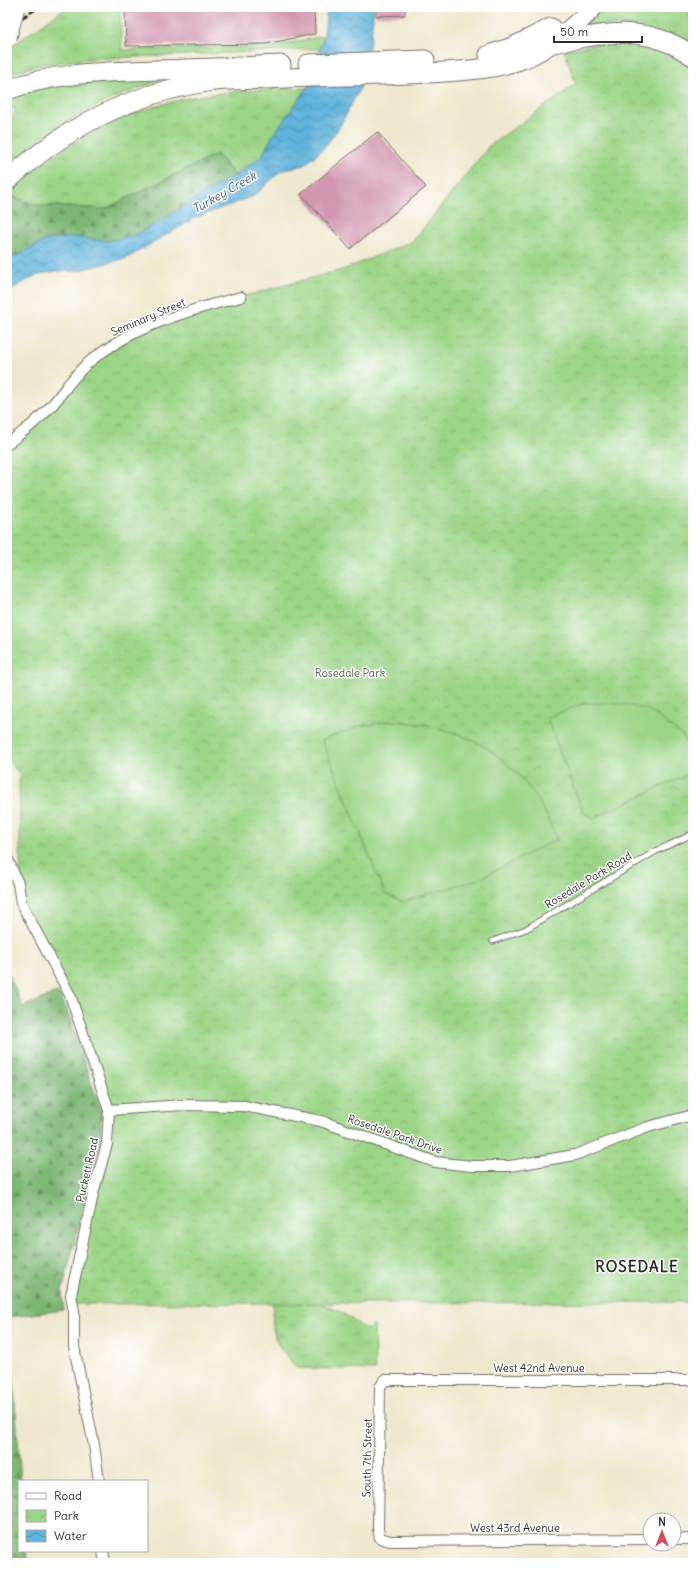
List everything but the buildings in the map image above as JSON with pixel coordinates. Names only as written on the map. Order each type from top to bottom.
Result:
[{"type":"highway","points":[[7,36],[15,7]]},
{"type":"highway","points":[[389,68],[489,55],[532,38],[554,27],[576,7]]},
{"type":"highway","points":[[7,90],[51,77],[108,72],[283,71],[389,68],[480,69],[524,58],[550,44],[583,18],[593,7]]},
{"type":"highway","points":[[550,44],[623,32],[658,38],[675,44],[693,56]]},
{"type":"highway","points":[[7,181],[30,160],[60,138],[86,122],[123,104],[161,92],[207,82],[283,71]]},
{"type":"street","name":"Seminary Street","points":[[7,444],[25,432],[88,363],[111,346],[160,322],[210,304],[241,297]]},
{"type":"street","name":"Puckett Road","points":[[7,858],[18,883],[22,903],[70,995],[109,1110],[107,1144],[94,1190],[71,1295],[74,1311],[74,1347],[94,1445],[99,1480]]},
{"type":"street","name":"Rosedale Park Drive","points":[[109,1110],[183,1105],[244,1106],[321,1121],[435,1162],[471,1166],[510,1166],[575,1155],[648,1127],[693,1115]]},
{"type":"street","name":"West 42nd Avenue","points":[[385,1380],[693,1380]]},
{"type":"street","name":"South 7th Street","points":[[380,1538],[378,1529],[380,1387],[385,1380]]},
{"type":"street","name":"West 43rd Avenue","points":[[380,1538],[390,1541],[642,1539]]},
{"type":"street","points":[[682,1539],[693,1539]]},
{"type":"street","points":[[103,1552],[105,1563]]},
{"type":"lane","name":"Rosedale Park Road","points":[[493,941],[526,929],[653,854],[693,834]]},
{"type":"green space","points":[[67,7],[120,7],[122,50],[273,46],[324,36],[320,49],[89,59],[44,64],[7,74],[7,49]]},
{"type":"green space","points":[[601,7],[693,7],[693,47],[622,25],[585,26]]},
{"type":"green space","name":"Rosedale Park","points":[[622,42],[660,50],[686,63],[693,69],[693,1302],[73,1304],[109,1110],[70,995],[21,903],[19,773],[7,760],[7,444],[71,381],[136,333],[241,297],[345,269],[413,241],[489,146],[576,84],[564,50],[591,45]]},
{"type":"green space","points":[[163,76],[163,80],[121,95],[80,114],[43,138],[7,166],[8,132],[16,109],[7,108],[11,93],[33,87]]},
{"type":"green space","points":[[307,88],[273,135],[262,156],[235,175],[217,154],[105,209],[36,205],[7,195],[50,158],[74,143],[125,117],[152,107],[219,93]]},
{"type":"green space","points":[[217,154],[235,175],[136,235],[108,241],[57,237],[46,240],[7,261],[7,195],[36,205],[105,209]]},
{"type":"green space","points":[[584,703],[617,703],[649,710],[683,736],[693,758],[693,772],[593,818],[583,812],[547,718]]},
{"type":"green space","points":[[392,721],[416,723],[458,734],[477,742],[494,754],[511,767],[526,784],[540,803],[557,839],[479,879],[402,902],[385,894],[322,740],[360,726]]},
{"type":"green space","points":[[7,970],[23,1007],[58,992],[66,1008],[101,1111],[101,1137],[62,1292],[64,1310],[9,1317],[21,1480],[18,1480],[18,1552],[26,1552],[28,1563],[7,1563]]},
{"type":"green space","points":[[273,1303],[320,1303],[341,1312],[367,1330],[374,1325],[375,1370],[296,1368],[283,1352],[276,1339],[273,1325]]},
{"type":"water","name":"Turkey Creek","points":[[327,7],[374,7],[371,37],[361,86],[340,126],[324,148],[304,165],[281,171],[254,196],[195,218],[127,258],[76,271],[56,271],[35,276],[7,292],[7,261],[46,240],[73,237],[108,241],[136,235],[235,175],[262,156],[273,135],[307,88],[324,36]]},
{"type":"railway","points":[[7,18],[24,7]]},
{"type":"railway","points":[[7,27],[39,7]]},
{"type":"district","name":"ROSEDALE","points":[[637,1266]]}]
